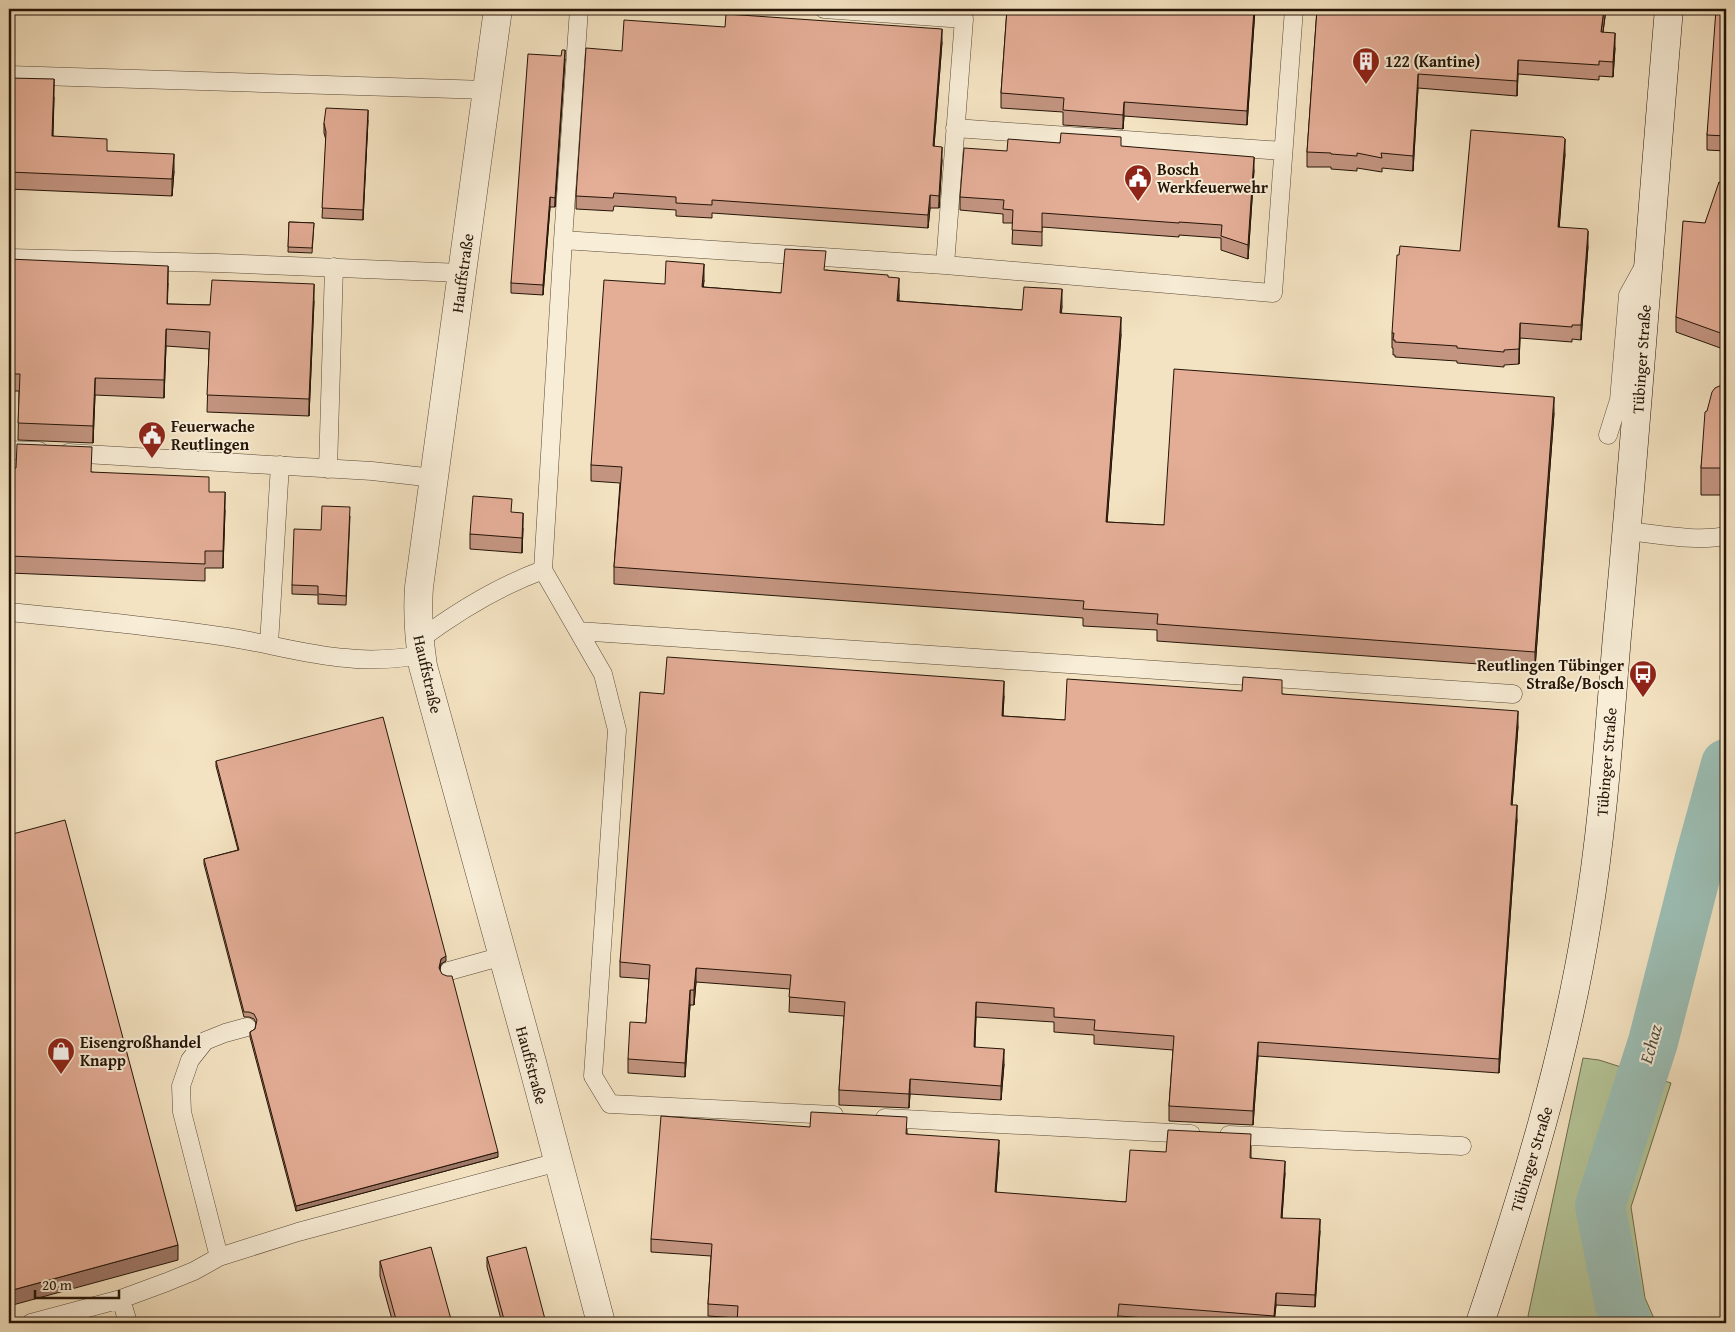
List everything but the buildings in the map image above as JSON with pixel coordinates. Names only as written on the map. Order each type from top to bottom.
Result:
[{"type":"street","name":"Hauffstraße","points":[[498,9],[418,603],[420,648],[601,1323]]},
{"type":"street","name":"Tübinger Straße","points":[[1480,1323],[1545,1114],[1583,948],[1593,889],[1602,812],[1637,417],[1669,9]]},
{"type":"lane","points":[[579,9],[543,570],[603,674],[617,730],[593,1076],[610,1104],[846,1116]]},
{"type":"lane","points":[[824,9],[964,19],[945,265]]},
{"type":"lane","points":[[564,240],[945,265],[1273,292],[1294,9]]},
{"type":"lane","points":[[9,74],[487,90]]},
{"type":"lane","points":[[955,128],[1283,151]]},
{"type":"lane","points":[[1608,434],[1619,400],[1628,295],[1649,257]]},
{"type":"lane","points":[[9,258],[334,267],[462,273]]},
{"type":"lane","points":[[328,469],[334,267]]},
{"type":"lane","points":[[9,450],[280,465],[434,478]]},
{"type":"lane","points":[[269,644],[280,465]]},
{"type":"lane","points":[[1626,531],[1695,538],[1726,536]]},
{"type":"lane","points":[[9,612],[192,632],[269,644],[308,653],[347,658],[394,658],[420,648],[450,617],[482,598],[514,581],[543,570]]},
{"type":"lane","points":[[578,632],[1513,694]]},
{"type":"lane","points":[[449,971],[503,956]]},
{"type":"lane","points":[[220,1257],[182,1112],[181,1086],[190,1060],[205,1041],[247,1027]]},
{"type":"lane","points":[[866,1117],[1462,1146]]},
{"type":"lane","points":[[30,1323],[121,1298],[168,1282],[220,1257],[298,1232],[558,1162]]},
{"type":"lane","points":[[121,1298],[128,1323]]},
{"type":"green space","points":[[1583,1058],[1599,1060],[1671,1083],[1631,1207],[1645,1298],[1656,1323],[1533,1323],[1528,1316]]},
{"type":"waterway","name":"Echaz","points":[[1627,1323],[1620,1306],[1600,1206],[1653,1042],[1726,764]]},
{"type":"place","name":"122 (Kantine)","points":[[1366,85]]},
{"type":"place","name":"Bosch Werkfeuerwehr","points":[[1138,202]]},
{"type":"place","name":"Feuerwache Reutlingen","points":[[152,459]]},
{"type":"place","name":"Reutlingen Tübinger Straße/Bosch","points":[[1643,698]]},
{"type":"place","name":"Eisengroßhandel Knapp","points":[[61,1075]]}]
